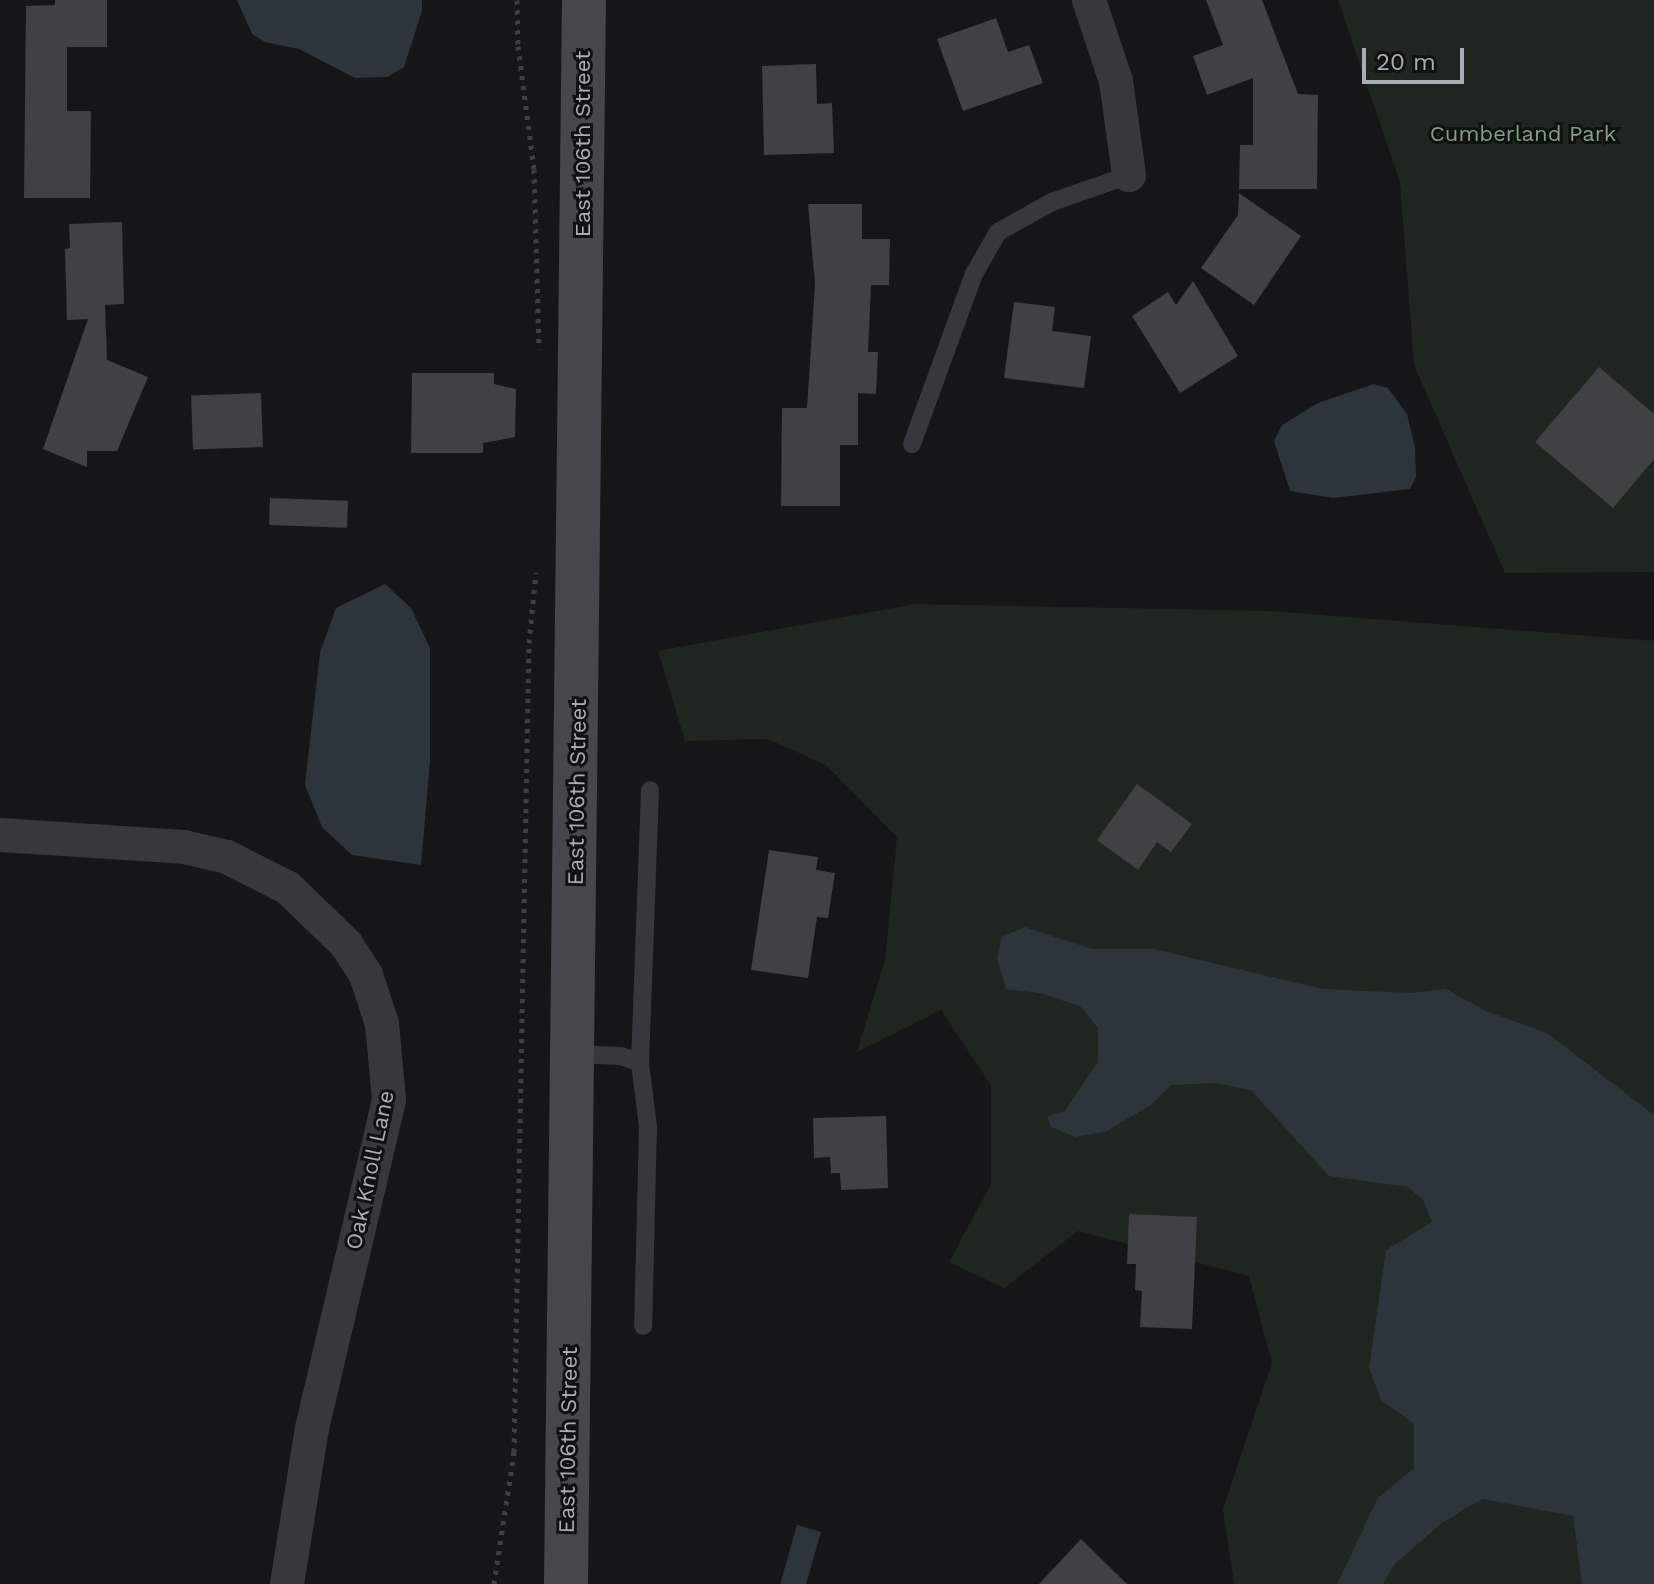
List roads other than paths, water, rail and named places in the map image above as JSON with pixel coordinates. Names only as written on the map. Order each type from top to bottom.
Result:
[{"type":"main road","name":"East 106th Street","points":[[566,1584],[584,0]]},
{"type":"street","points":[[1089,0],[1116,81],[1129,175]]},
{"type":"street","name":"Oak Knoll Lane","points":[[0,835],[184,847],[227,857],[288,888],[346,944],[366,975],[384,1037],[389,1100],[312,1428],[287,1584]]},
{"type":"lane","points":[[912,444],[974,274],[998,232],[1052,202],[1129,175]]},
{"type":"lane","points":[[643,1326],[648,1127],[640,1063],[650,790]]},
{"type":"lane","points":[[574,1054],[621,1056],[640,1063]]},
{"type":"park label","name":"Cumberland Park","points":[[1523,134]]}]
